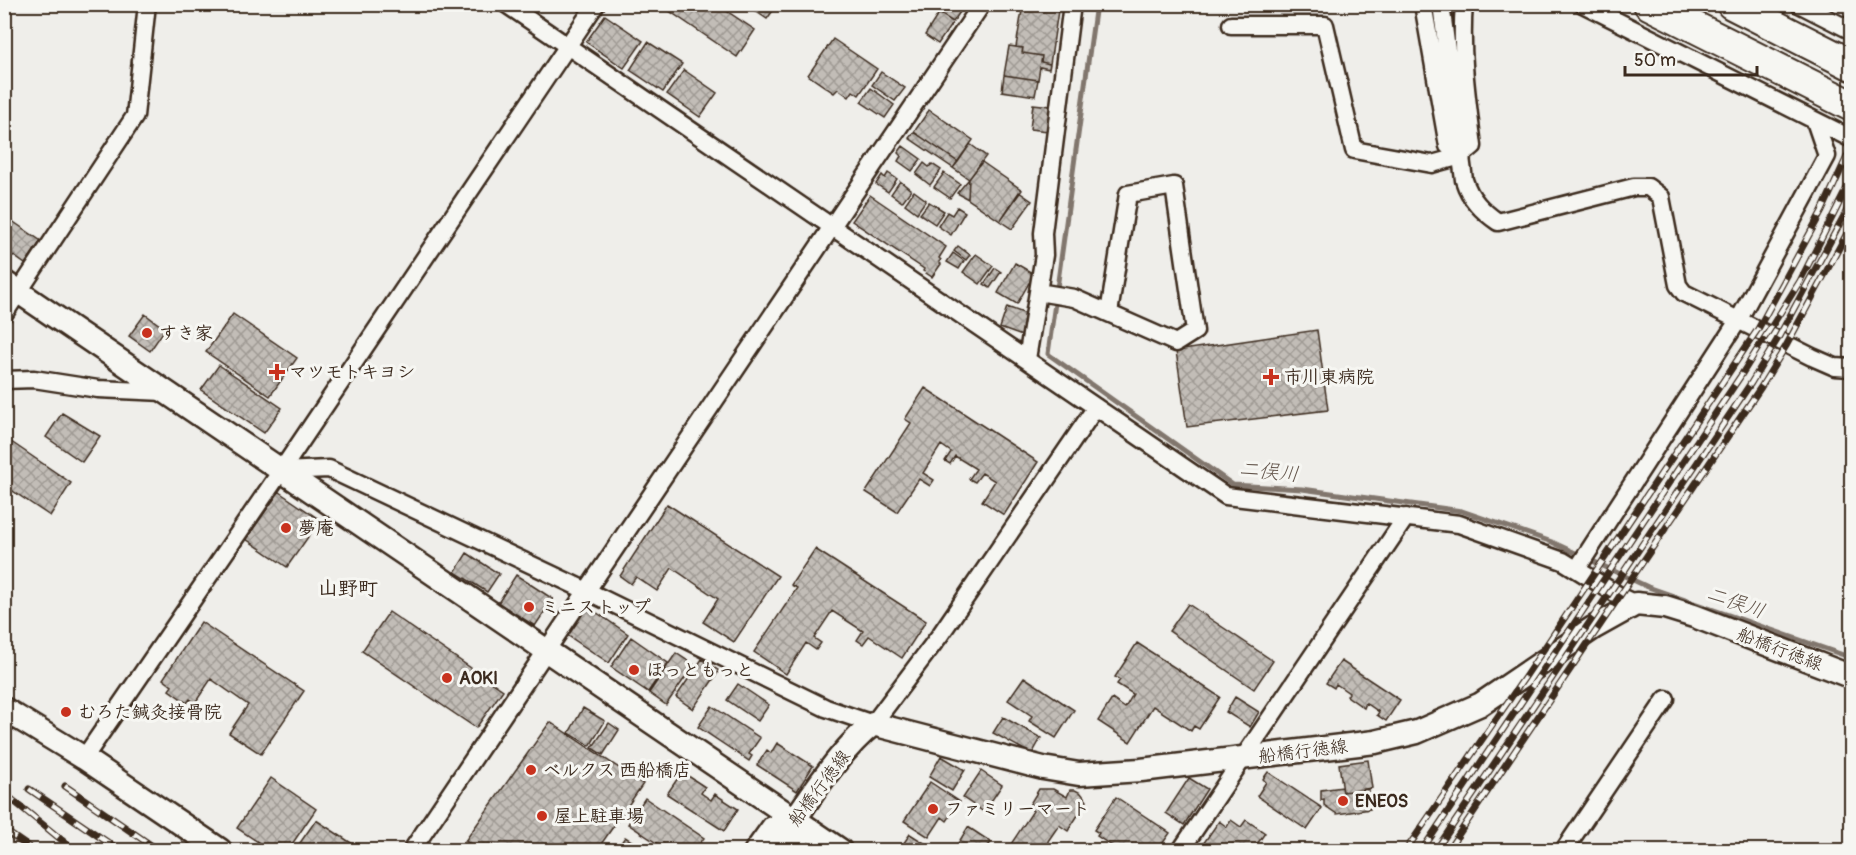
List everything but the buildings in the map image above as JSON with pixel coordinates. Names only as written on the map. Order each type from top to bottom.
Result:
[{"type":"highway","points":[[1649,4],[1851,106]]},
{"type":"highway","points":[[1732,4],[1851,65]]},
{"type":"street","points":[[4,314],[12,287],[135,116],[147,4]]},
{"type":"street","points":[[506,4],[1226,496],[1458,524],[1563,561],[1636,604]]},
{"type":"street","points":[[84,758],[596,4]]},
{"type":"street","points":[[412,850],[982,4]]},
{"type":"street","points":[[1028,359],[1044,255],[1043,233],[1072,4]]},
{"type":"street","points":[[1423,4],[1448,146],[1461,156]]},
{"type":"street","points":[[1441,4],[1464,180],[1468,193],[1484,212],[1498,222],[1634,187],[1648,187],[1661,197],[1678,285],[1684,292],[1812,357],[1835,367],[1851,368]]},
{"type":"street","points":[[1231,25],[1325,25],[1354,150],[1432,164],[1461,156],[1473,146],[1461,32],[1464,4]]},
{"type":"street","points":[[1583,4],[1851,139]]},
{"type":"street","points":[[1799,4],[1851,31]]},
{"type":"street","points":[[1577,569],[1739,319],[1827,156],[1815,121]]},
{"type":"street","points":[[1038,292],[1074,298],[1176,343],[1195,331],[1174,186],[1128,194],[1109,313]]},
{"type":"street","points":[[12,287],[840,850]]},
{"type":"street","points":[[4,380],[34,379],[98,389],[164,392]]},
{"type":"street","points":[[281,471],[329,469],[587,591],[826,708],[873,724],[940,635],[1096,407]]},
{"type":"street","points":[[1181,850],[1406,517]]},
{"type":"street","name":"船橋行徳線","points":[[774,850],[859,735],[873,724],[1043,768],[1079,774],[1141,770],[1375,742],[1417,732],[1481,704],[1593,628],[1636,604],[1665,607],[1694,616],[1851,677]]},
{"type":"street","points":[[1564,850],[1666,699]]},
{"type":"street","points":[[4,709],[84,758],[220,850]]},
{"type":"street","points":[[753,850],[771,825],[795,820]]},
{"type":"street","points":[[795,820],[801,845],[797,850]]},
{"type":"waterway","name":"二俣川","points":[[1096,4],[1048,354],[1233,485],[1302,489],[1462,511],[1552,542],[1648,587],[1852,658]]},
{"type":"railway","points":[[1406,850],[1758,329],[1822,211],[1852,146]]},
{"type":"railway","points":[[1422,850],[1740,377],[1800,281],[1852,178]]},
{"type":"railway","points":[[1436,850],[1751,383],[1777,340],[1852,201]]},
{"type":"railway","points":[[1448,850],[1761,387],[1786,346],[1852,224]]},
{"type":"railway","points":[[65,786],[158,850]]},
{"type":"railway","points":[[29,789],[119,850]]},
{"type":"railway","points":[[4,793],[74,850]]},
{"type":"railway","points":[[4,830],[33,850]]},
{"type":"railway","points":[[4,845],[11,850]]},
{"type":"place","name":"すき家","points":[[147,333]]},
{"type":"place","name":"マツモトキヨシ","points":[[277,372]]},
{"type":"place","name":"市川東病院","points":[[1271,377]]},
{"type":"place","name":"夢庵","points":[[286,528]]},
{"type":"place","name":"ミニストップ","points":[[529,607]]},
{"type":"place","name":"ほっともっと","points":[[634,670]]},
{"type":"place","name":"AOKI","points":[[447,678]]},
{"type":"place","name":"むろた鍼灸接骨院","points":[[66,712]]},
{"type":"place","name":"ベルクス 西船橋店","points":[[531,770]]},
{"type":"place","name":"ENEOS","points":[[1343,801]]},
{"type":"place","name":"ファミリーマート","points":[[933,809]]},
{"type":"place","name":"屋上駐車場","points":[[542,816]]},
{"type":"district","name":"山野町","points":[[348,588]]}]
